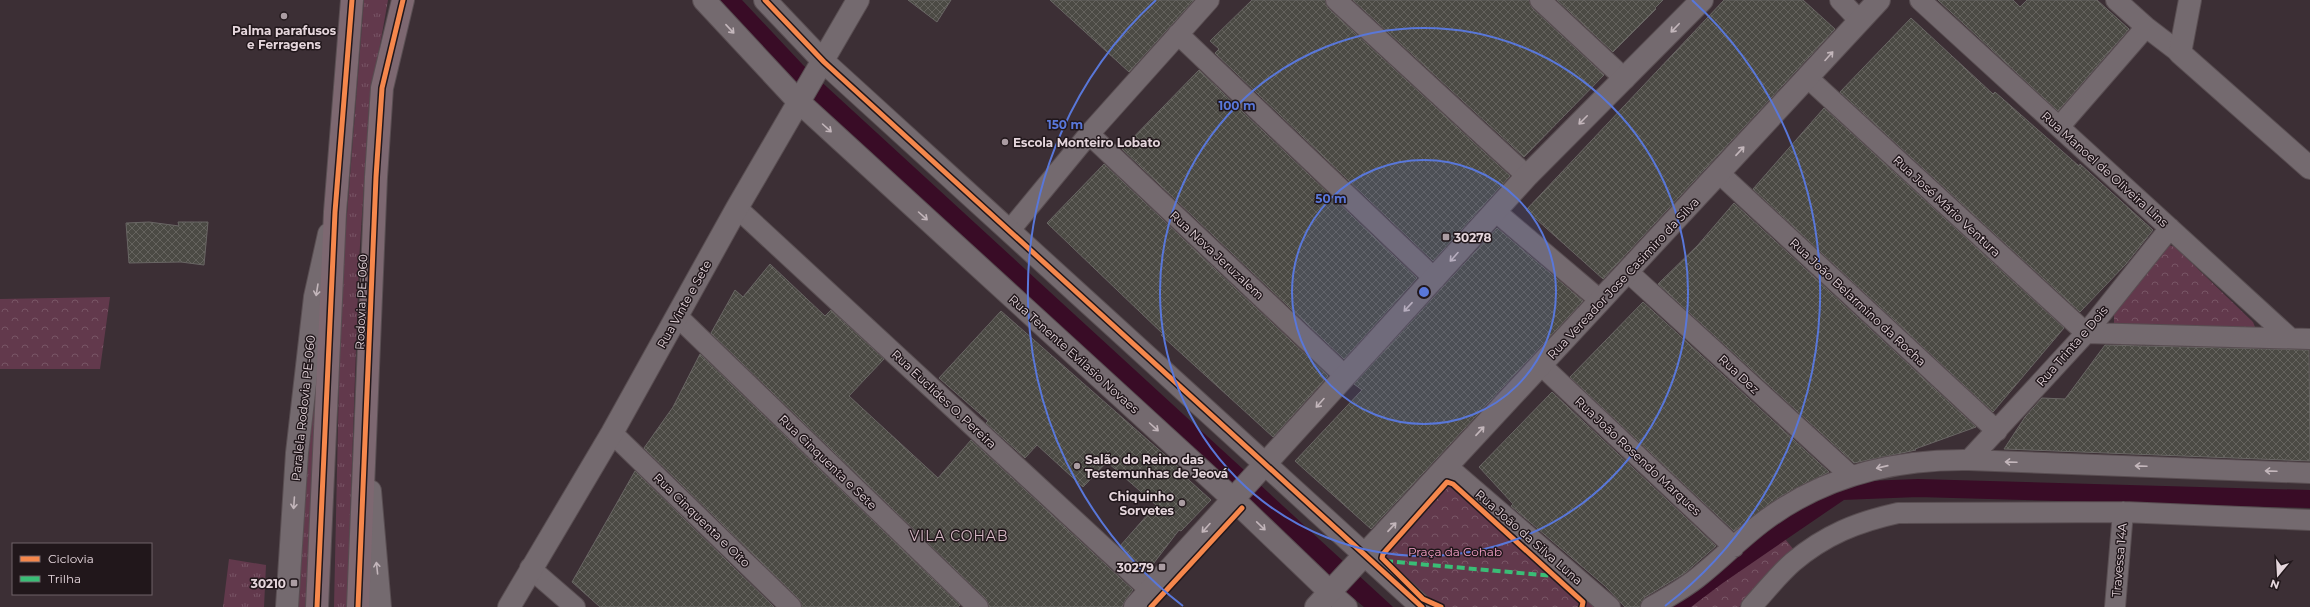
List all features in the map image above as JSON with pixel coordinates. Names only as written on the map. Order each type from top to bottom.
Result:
[{"type":"highway","points":[[317,607],[335,212],[352,0]]},
{"type":"highway","name":"Rodovia PE-060","points":[[358,607],[366,451],[376,177],[382,88],[403,0]]},
{"type":"street","name":"Rua Tenente Evilasio Novaes","points":[[704,0],[800,99],[1234,497],[1327,595],[1347,607]]},
{"type":"street","points":[[765,0],[820,67],[1010,230],[1259,470],[1360,561],[1422,607]]},
{"type":"street","name":"Rua Vinte e Sete","points":[[509,607],[530,568],[612,433],[737,208],[858,0]]},
{"type":"street","points":[[1010,230],[1089,134],[1209,0]]},
{"type":"street","points":[[1336,0],[1527,176]]},
{"type":"street","points":[[1540,0],[1625,79]]},
{"type":"street","points":[[1135,607],[1435,279],[1527,176],[1702,0]]},
{"type":"street","points":[[1840,0],[1860,21]]},
{"type":"street","name":"Rua Vereador Jose Casimiro da Silva","points":[[1327,595],[1448,467],[1879,0]]},
{"type":"street","name":"Rua Manoel de Oliveira Lins","points":[[1920,0],[2290,338]]},
{"type":"street","points":[[2116,0],[2146,27],[2180,53],[2310,168]]},
{"type":"street","points":[[2180,53],[2190,0]]},
{"type":"street","points":[[2059,127],[2146,27]]},
{"type":"street","points":[[1178,34],[1435,279]]},
{"type":"street","name":"Rua José Mário Ventura","points":[[1808,78],[2086,333]]},
{"type":"street","name":"Rua Nova Jeruzalem","points":[[1089,134],[1345,376]]},
{"type":"street","name":"Rua João Belarmino da Rocha","points":[[1719,173],[1997,431]]},
{"type":"street","name":"Rua Euclides O. Pereira","points":[[737,208],[1150,590]]},
{"type":"street","points":[[1495,211],[1601,301]]},
{"type":"street","name":"Paralela Rodovia PE-060","points":[[287,607],[297,453],[311,332],[319,276],[335,212]]},
{"type":"street","name":"Rua Trinta e Dois","points":[[1969,460],[2086,333],[2170,228]]},
{"type":"street","name":"Rua Dez","points":[[1628,272],[1851,476]]},
{"type":"street","name":"Rua Cinquenta e Sete","points":[[677,316],[978,607]]},
{"type":"street","points":[[2086,333],[2310,339]]},
{"type":"street","name":"Rua João Rosendo Marques","points":[[1541,366],[1734,547]]},
{"type":"street","name":"Rua Cinquenta e Oito","points":[[612,433],[791,607]]},
{"type":"street","points":[[366,451],[380,607]]},
{"type":"street","points":[[1651,607],[1697,579],[1764,521],[1788,506],[1837,480],[1889,466],[1936,460],[1969,460],[2310,473]]},
{"type":"street","name":"Rua João da Silva Luna","points":[[1448,467],[1610,607]]},
{"type":"street","points":[[1752,607],[1793,562],[1835,533],[1864,521],[1898,513],[2123,512],[2310,520]]},
{"type":"street","name":"Travessa 14A","points":[[2115,607],[2123,512]]},
{"type":"street","points":[[530,568],[575,607]]},
{"type":"green space","points":[[364,0],[388,0],[369,107],[359,261],[347,607],[334,607],[341,290]]},
{"type":"green space","points":[[2166,244],[2175,247],[2253,322],[2255,327],[2253,330],[2114,326],[2114,313]]},
{"type":"green space","points":[[110,297],[100,369],[0,369],[0,299]]},
{"type":"green space","points":[[321,396],[313,607],[298,607],[307,400]]},
{"type":"green space","name":"Praça da Cohab","points":[[1444,477],[1600,607],[1424,607],[1374,554]]},
{"type":"green space","points":[[1777,529],[1798,555],[1783,562],[1739,607],[1691,607]]},
{"type":"green space","points":[[229,559],[266,565],[264,607],[223,607]]},
{"type":"shaded area","points":[[718,0],[742,0],[803,65],[1393,607],[1364,607],[1346,592],[816,104]]},
{"type":"building","points":[[908,0],[951,0],[937,22]]},
{"type":"building","points":[[1050,0],[1194,0],[1129,72]]},
{"type":"building","points":[[1252,0],[1325,0],[1328,8],[1510,176],[1433,261],[1215,53],[1219,49],[1210,41]]},
{"type":"building","points":[[1353,0],[1529,0],[1532,8],[1604,75],[1524,157]]},
{"type":"building","points":[[1557,0],[1663,0],[1613,52]]},
{"type":"building","points":[[1724,0],[1803,0],[1835,29],[1603,279],[1526,210]]},
{"type":"building","points":[[1938,0],[2013,0],[2020,7],[2027,0],[2097,0],[2129,29],[2058,111]]},
{"type":"building","points":[[1911,18],[1993,94],[1995,92],[2079,166],[2080,164],[2153,230],[2126,264],[2080,312],[1840,92]]},
{"type":"building","points":[[1199,70],[1417,278],[1344,359],[1122,149]]},
{"type":"building","points":[[1824,108],[2064,328],[1993,412],[1753,189]]},
{"type":"building","points":[[1104,164],[1328,376],[1273,437],[1161,335],[1163,334],[1047,223]]},
{"type":"building","points":[[1734,203],[1976,427],[1915,449],[1916,450],[1854,463],[1658,284],[1698,245]]},
{"type":"building","points":[[149,222],[179,226],[178,222],[208,222],[204,265],[181,262],[129,263],[126,223]]},
{"type":"building","points":[[1497,228],[1583,301],[1371,529],[1295,461],[1362,390],[1354,384]]},
{"type":"building","points":[[770,264],[825,316],[831,310],[884,359],[849,396],[938,478],[971,440],[1133,590],[1122,607],[989,607],[986,599],[711,333],[735,290],[743,297]]},
{"type":"building","points":[[1643,302],[1829,472],[1781,496],[1734,531],[1570,377]]},
{"type":"building","points":[[1001,311],[1182,470],[1180,472],[1211,500],[1181,531],[1179,530],[1147,572],[1120,546],[1156,505],[1107,462],[1083,487],[1037,445],[1025,458],[986,423],[988,421],[939,378]]},
{"type":"building","points":[[2105,345],[2309,350],[2310,461],[2004,449],[2025,417],[2042,398],[2065,399]]},
{"type":"building","points":[[700,354],[960,605],[958,607],[802,607],[799,599],[644,448],[673,407]]},
{"type":"building","points":[[1552,392],[1716,546],[1685,573],[1645,597],[1640,607],[1625,607],[1605,586],[1511,506],[1513,504],[1479,467]]},
{"type":"building","points":[[635,471],[774,607],[600,607],[572,582]]},
{"type":"waterway","points":[[1676,607],[1717,576],[1841,491],[1918,488],[2310,499]]},
{"type":"marked path","points":[[1385,561],[1554,576]]},
{"type":"cycle path","points":[[317,607],[335,212],[352,0]]},
{"type":"cycle path","points":[[358,607],[376,177],[382,88],[403,0]]},
{"type":"cycle path","points":[[765,0],[824,62],[1422,607]]},
{"type":"cycle path","points":[[1441,607],[1423,599],[1382,558],[1383,554],[1447,482],[1453,484],[1583,602],[1582,607]]},
{"type":"cycle path","points":[[1151,607],[1242,508]]},
{"type":"place","name":"Palma parafusos e Ferragens","points":[[284,16]]},
{"type":"place","name":"Escola Monteiro Lobato","points":[[1005,142]]},
{"type":"place","name":"30278","points":[[1446,237]]},
{"type":"place","name":"Salão do Reino das Testemunhas de Jeová","points":[[1077,466]]},
{"type":"place","name":"Chiquinho Sorvetes","points":[[1182,503]]},
{"type":"place","name":"30279","points":[[1162,567]]},
{"type":"place","name":"30210","points":[[294,583]]},
{"type":"district","name":"VILA COHAB","points":[[959,536]]}]
